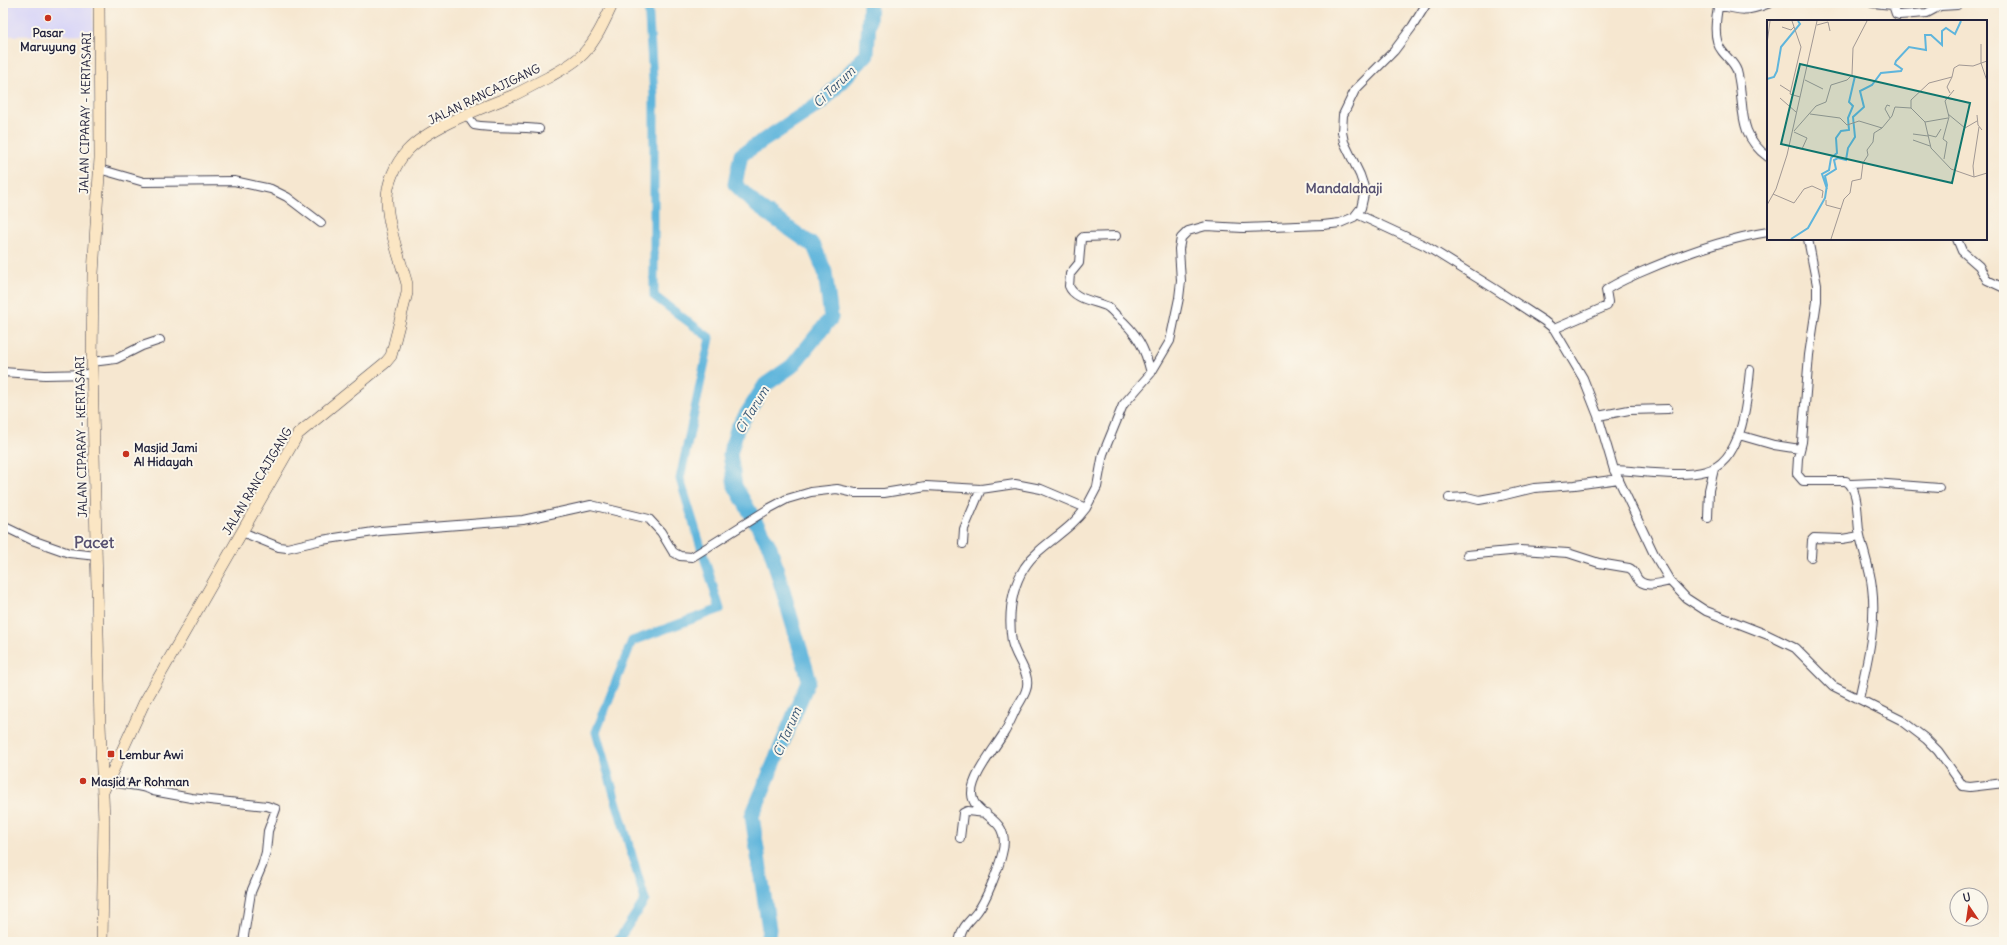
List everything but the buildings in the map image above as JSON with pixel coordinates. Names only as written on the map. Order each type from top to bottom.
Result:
[{"type":"main road","name":"JALAN CIPARAY - KERTASARI","points":[[99,3],[99,169],[93,274],[92,374],[104,792],[102,942]]},
{"type":"main road","name":"JALAN RANCAJIGANG","points":[[104,792],[144,703],[298,434],[386,362],[391,356],[405,300],[407,284],[389,216],[387,201],[388,188],[392,176],[407,150],[433,132],[467,115],[516,94],[563,69],[584,53],[613,3]]},
{"type":"street","points":[[959,942],[964,925],[978,912],[1002,854],[1004,841],[1002,832],[997,822],[975,804],[972,794],[977,777],[1004,733],[1027,690],[1027,678],[1012,644],[1010,623],[1015,587],[1024,567],[1038,552],[1075,523],[1086,508],[1097,487],[1103,454],[1123,405],[1151,373],[1165,352],[1175,324],[1181,281],[1180,243],[1184,234],[1195,228],[1206,226],[1243,228],[1340,223],[1348,221],[1357,214],[1365,190],[1360,175],[1344,142],[1342,132],[1343,115],[1355,90],[1394,51],[1412,27],[1427,3]]},
{"type":"street","points":[[1767,155],[1758,150],[1744,125],[1735,66],[1717,43],[1716,34],[1718,4],[1745,11],[1770,3]]},
{"type":"street","points":[[1872,3],[1893,5],[1896,14],[1899,15],[1926,13],[1940,6],[1957,5]]},
{"type":"street","points":[[467,115],[474,125],[484,127],[515,126],[539,129]]},
{"type":"street","points":[[99,169],[144,182],[234,181],[271,189],[287,197],[321,223]]},
{"type":"street","points":[[1357,214],[1426,246],[1495,289],[1554,329],[1583,378],[1598,416],[1614,470],[1654,554],[1670,581],[1686,598],[1706,611],[1786,642],[1802,653],[1829,683],[1901,720],[1926,739],[1938,751],[1963,786],[1970,787],[2004,783]]},
{"type":"street","points":[[1554,329],[1607,306],[1608,302],[1606,290],[1671,259],[1744,236],[1767,232]]},
{"type":"street","points":[[1116,236],[1084,237],[1081,239],[1079,263],[1070,274],[1069,286],[1076,294],[1094,304],[1106,306],[1128,325],[1141,342],[1151,373]]},
{"type":"street","points":[[1808,240],[1817,285],[1817,301],[1809,355],[1797,469],[1800,479],[1803,481],[1846,481],[1850,484],[1874,483],[1939,488]]},
{"type":"street","points":[[1957,240],[1962,250],[1979,266],[1987,280],[2004,288]]},
{"type":"street","points":[[92,362],[116,359],[142,346],[160,340]]},
{"type":"street","points":[[1708,518],[1709,490],[1714,469],[1729,454],[1739,435],[1747,398],[1750,370]]},
{"type":"street","points":[[3,372],[45,375],[92,374]]},
{"type":"street","points":[[1598,416],[1629,410],[1668,409]]},
{"type":"street","points":[[1739,435],[1774,445],[1800,449]]},
{"type":"street","points":[[1614,470],[1686,474],[1714,469]]},
{"type":"street","points":[[1449,498],[1467,497],[1479,500],[1534,488],[1575,485],[1619,479]]},
{"type":"street","points":[[242,532],[279,547],[287,548],[322,540],[380,531],[523,520],[591,505],[649,519],[661,532],[673,552],[686,558],[696,555],[770,508],[797,495],[836,489],[855,493],[884,493],[926,486],[982,489],[1015,484],[1041,489],[1086,508]]},
{"type":"street","points":[[1850,484],[1854,493],[1860,536],[1871,579],[1873,598],[1870,648],[1859,699]]},
{"type":"street","points":[[963,544],[964,529],[982,489]]},
{"type":"street","points":[[3,526],[32,540],[68,553],[97,556]]},
{"type":"street","points":[[1811,557],[1812,540],[1814,538],[1842,539],[1860,536]]},
{"type":"street","points":[[1467,555],[1520,550],[1568,553],[1599,563],[1629,568],[1642,583],[1651,585],[1670,581]]},
{"type":"street","points":[[109,780],[116,783],[148,788],[153,791],[191,798],[267,806],[276,809],[268,831],[266,852],[262,866],[251,892],[244,942]]},
{"type":"street","points":[[960,838],[964,813],[986,814]]},
{"type":"shaded area","name":"Pasar Maruyung","points":[[3,3],[93,3],[93,34],[3,36]]},
{"type":"waterway","points":[[617,942],[645,900],[596,732],[632,641],[720,609],[680,479],[710,338],[654,296],[654,95],[648,3]]},
{"type":"waterway","name":"Ci Tarum","points":[[767,942],[769,929],[752,816],[809,679],[770,547],[735,486],[730,454],[737,429],[765,385],[792,366],[831,318],[825,272],[814,246],[757,206],[735,184],[741,155],[822,102],[867,54],[870,3]]},
{"type":"place","name":"Pasar Maruyung","points":[[48,18]]},
{"type":"place","name":"Masjid Jami Al Hidayah","points":[[126,454]]},
{"type":"place","name":"Lembur Awi","points":[[111,754]]},
{"type":"place","name":"Masjid Ar Rohman","points":[[83,781]]},
{"type":"district","name":"Mandalahaji","points":[[1344,188]]},
{"type":"district","name":"Pacet","points":[[94,542]]}]
